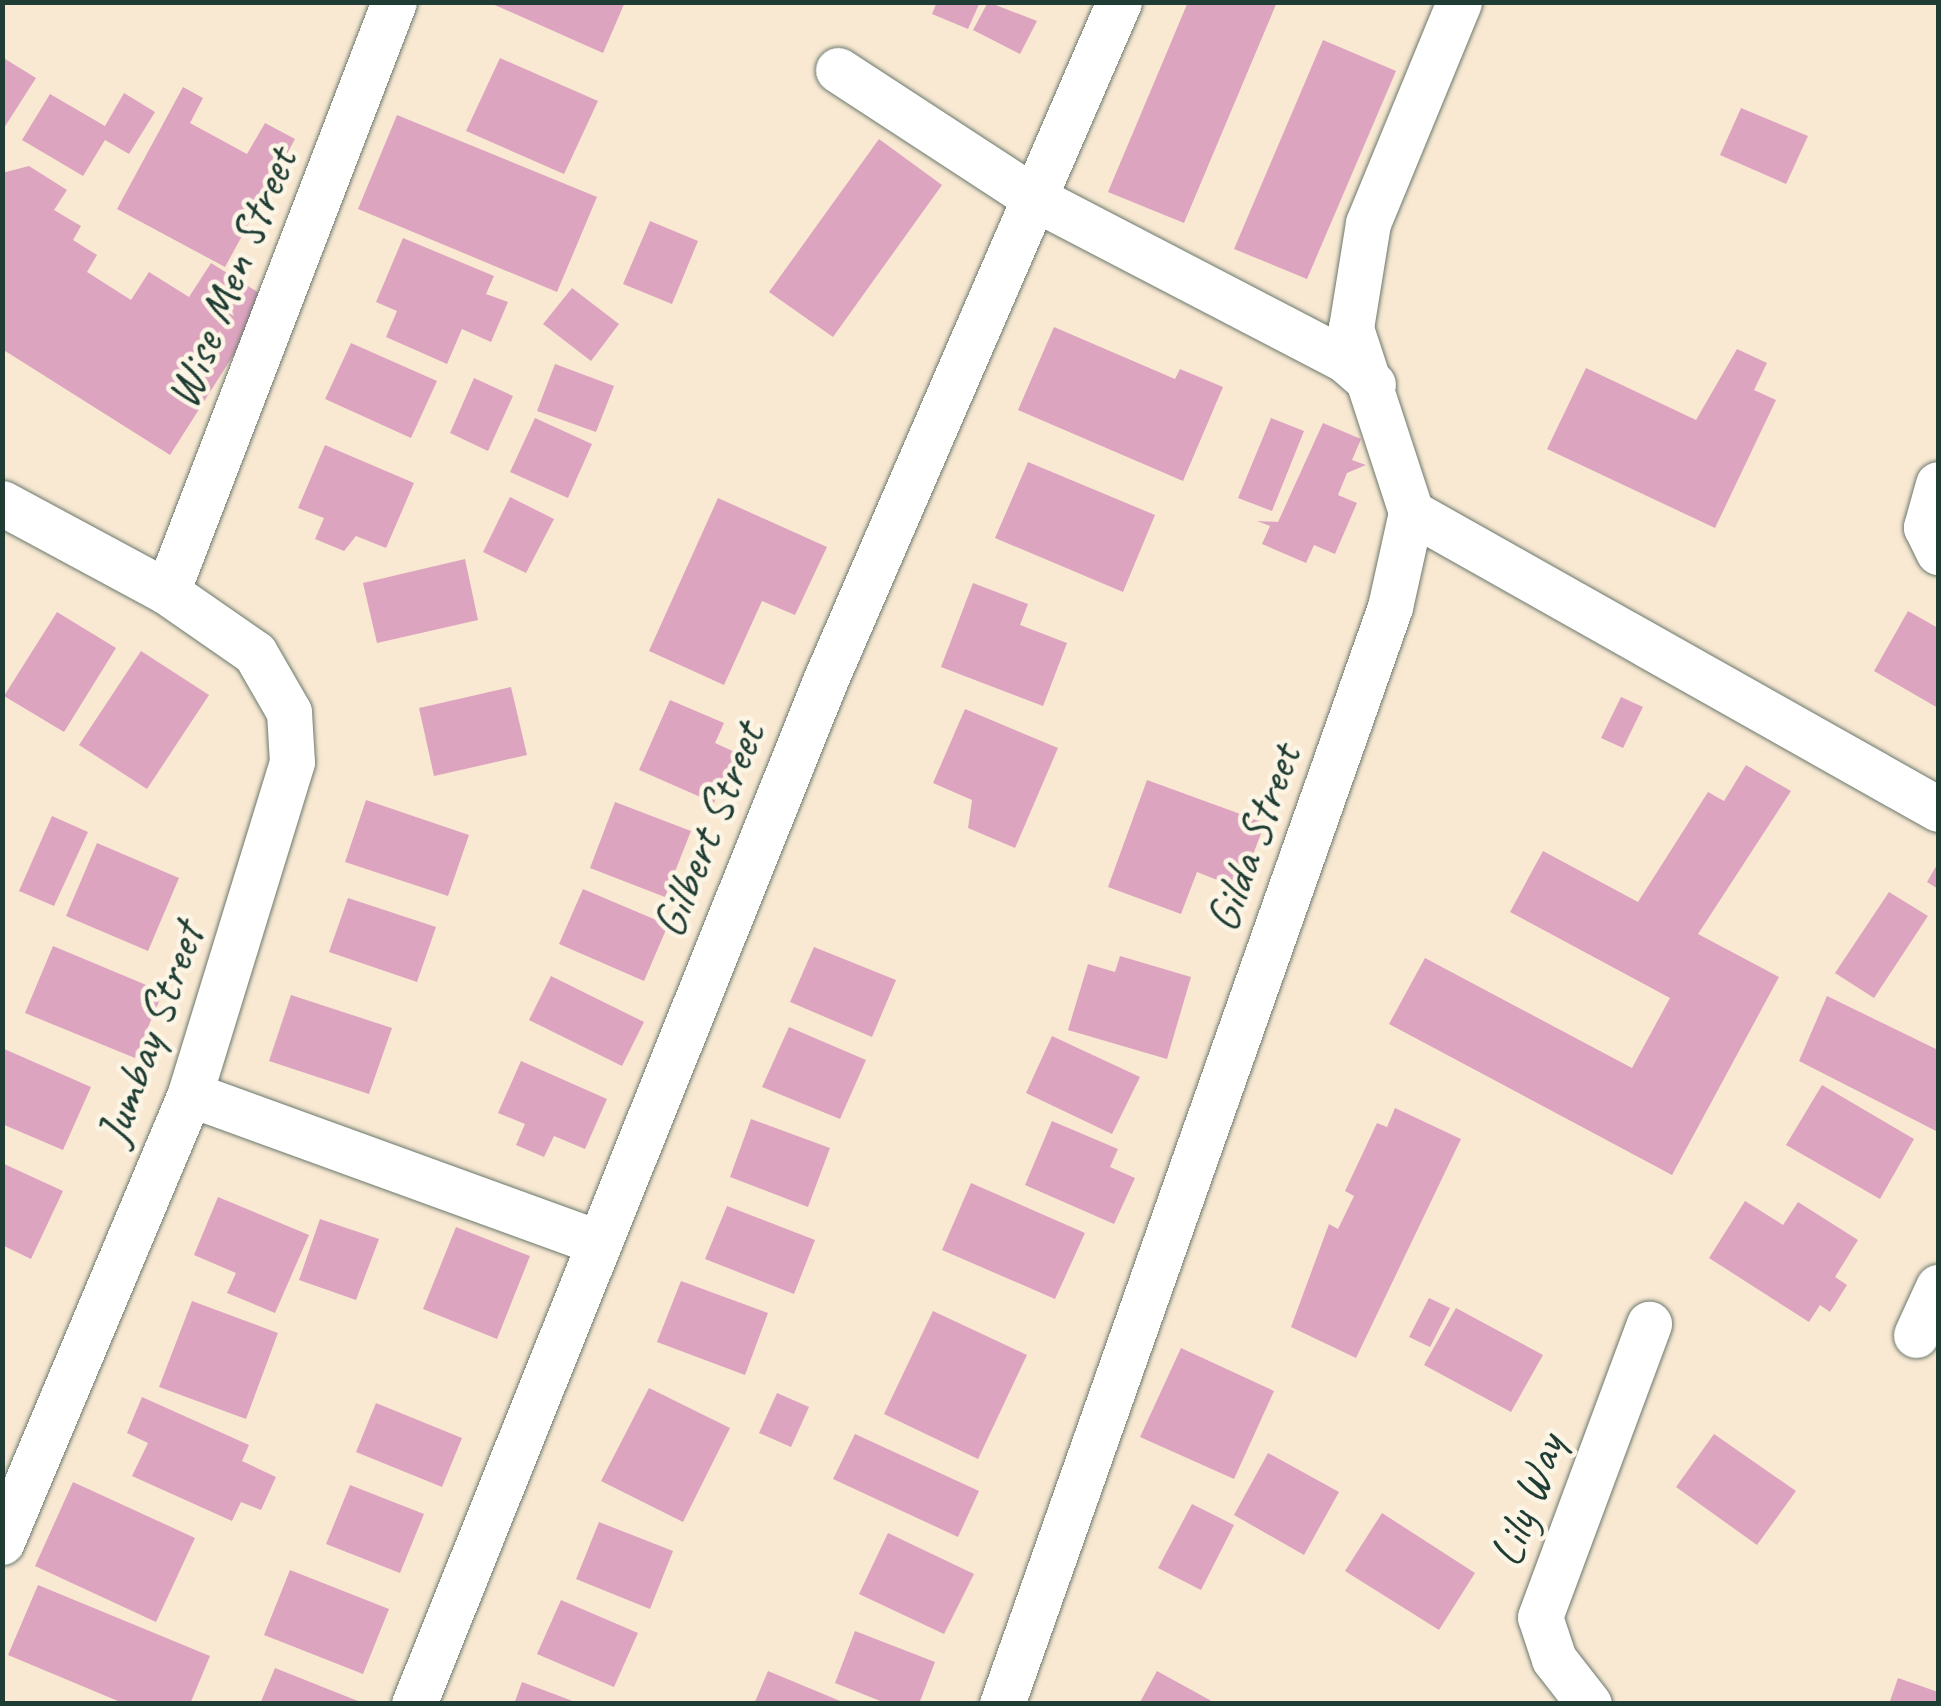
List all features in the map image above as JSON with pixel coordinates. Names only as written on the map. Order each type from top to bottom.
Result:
[{"type":"street","name":"Wise Men Street","points":[[167,592],[394,2]]},
{"type":"street","name":"Gilbert Street","points":[[414,1704],[817,699],[1119,2]]},
{"type":"street","name":"Gilda Street","points":[[1002,1704],[1390,608],[1411,512],[1375,386],[1352,328],[1368,223],[1458,2]]},
{"type":"street","points":[[838,70],[1034,198],[1344,360],[1375,386]]},
{"type":"street","points":[[1938,484],[1926,527],[1938,552]]},
{"type":"street","name":"Jumbay Street","points":[[2,503],[167,592],[255,653],[289,712],[292,762],[190,1094],[2,1542]]},
{"type":"street","points":[[1411,512],[1938,809]]},
{"type":"street","points":[[190,1094],[599,1243]]},
{"type":"street","points":[[1916,1335],[1938,1287]]},
{"type":"street","name":"Lily Way","points":[[1589,1704],[1554,1659],[1540,1617],[1649,1324]]},
{"type":"building","points":[[488,2],[625,2],[603,53]]},
{"type":"building","points":[[937,2],[980,2],[968,29],[932,14]]},
{"type":"building","points":[[988,2],[1037,21],[1020,54],[973,30]]},
{"type":"building","points":[[1188,2],[1277,2],[1184,223],[1108,192]]},
{"type":"building","points":[[1323,40],[1396,71],[1307,279],[1234,249]]},
{"type":"building","points":[[2,57],[36,78],[2,131]]},
{"type":"building","points":[[500,58],[598,101],[564,174],[466,131]]},
{"type":"building","points":[[183,87],[203,98],[190,123],[247,154],[265,123],[295,139],[225,267],[117,209]]},
{"type":"building","points":[[124,93],[155,112],[129,154],[105,140],[83,176],[22,140],[50,94],[105,126]]},
{"type":"building","points":[[1741,108],[1808,136],[1786,184],[1720,155]]},
{"type":"building","points":[[397,115],[597,197],[557,292],[358,209]]},
{"type":"building","points":[[879,139],[942,185],[833,337],[769,292]]},
{"type":"building","points":[[29,166],[67,190],[54,210],[81,226],[73,240],[97,255],[87,272],[131,300],[149,272],[189,297],[211,263],[269,299],[170,455],[2,349],[2,173]]},
{"type":"building","points":[[650,221],[698,241],[672,304],[623,284]]},
{"type":"building","points":[[403,238],[494,276],[486,294],[508,302],[491,342],[462,329],[447,364],[386,337],[397,311],[376,302]]},
{"type":"building","points":[[572,288],[619,324],[591,361],[543,324]]},
{"type":"building","points":[[1054,327],[1175,379],[1180,369],[1223,387],[1183,481],[1018,410]]},
{"type":"building","points":[[351,343],[437,381],[411,438],[325,399]]},
{"type":"building","points":[[1737,349],[1767,363],[1754,390],[1776,400],[1715,528],[1547,449],[1586,368],[1696,420]]},
{"type":"building","points":[[555,364],[614,386],[596,432],[537,411]]},
{"type":"building","points":[[474,378],[513,396],[488,451],[450,433]]},
{"type":"building","points":[[535,418],[592,444],[568,498],[510,472]]},
{"type":"building","points":[[1271,418],[1304,431],[1272,511],[1238,498]]},
{"type":"building","points":[[1323,423],[1361,439],[1352,460],[1366,465],[1347,473],[1338,495],[1357,503],[1335,554],[1314,545],[1306,563],[1262,544],[1270,526],[1257,521],[1278,522]]},
{"type":"building","points":[[325,445],[414,483],[386,548],[356,536],[344,551],[315,539],[324,518],[298,508]]},
{"type":"building","points":[[1028,462],[1155,515],[1123,592],[995,538]]},
{"type":"building","points":[[510,497],[554,519],[526,573],[483,552]]},
{"type":"building","points":[[718,498],[827,547],[795,615],[762,601],[724,685],[649,651]]},
{"type":"building","points":[[465,559],[478,620],[377,643],[363,583]]},
{"type":"building","points":[[973,583],[1028,604],[1020,625],[1067,643],[1043,706],[941,667]]},
{"type":"building","points":[[1908,611],[1938,628],[1938,708],[1874,671]]},
{"type":"building","points":[[57,612],[116,648],[64,732],[4,696]]},
{"type":"building","points":[[141,651],[209,695],[147,789],[79,745]]},
{"type":"building","points":[[511,687],[527,755],[434,776],[419,708]]},
{"type":"building","points":[[1621,697],[1643,707],[1623,748],[1601,738]]},
{"type":"building","points":[[670,700],[724,723],[715,743],[737,753],[714,803],[639,770]]},
{"type":"building","points":[[965,709],[1058,748],[1015,848],[968,828],[972,800],[933,783]]},
{"type":"building","points":[[1746,765],[1791,791],[1698,934],[1779,977],[1672,1175],[1389,1024],[1425,958],[1632,1068],[1670,998],[1510,912],[1543,851],[1638,902],[1708,792],[1724,801]]},
{"type":"building","points":[[1147,780],[1265,823],[1240,889],[1197,872],[1181,914],[1108,887]]},
{"type":"building","points":[[366,800],[469,835],[448,896],[345,862]]},
{"type":"building","points":[[615,802],[691,831],[665,897],[590,868]]},
{"type":"building","points":[[52,816],[88,832],[54,906],[19,891]]},
{"type":"building","points":[[97,843],[179,878],[148,951],[66,916]]},
{"type":"building","points":[[1938,863],[1938,889],[1927,882]]},
{"type":"building","points":[[583,889],[668,925],[644,981],[559,944]]},
{"type":"building","points":[[1889,892],[1928,916],[1874,998],[1835,973]]},
{"type":"building","points":[[348,898],[436,927],[417,982],[329,952]]},
{"type":"building","points":[[53,946],[163,992],[135,1058],[25,1013]]},
{"type":"building","points":[[814,947],[896,980],[872,1037],[790,1002]]},
{"type":"building","points":[[1120,956],[1191,977],[1167,1059],[1068,1030],[1088,964],[1115,972]]},
{"type":"building","points":[[551,976],[644,1022],[622,1066],[529,1020]]},
{"type":"building","points":[[291,995],[392,1028],[369,1094],[269,1061]]},
{"type":"building","points":[[1827,996],[1938,1050],[1938,1132],[1799,1061]]},
{"type":"building","points":[[789,1027],[866,1060],[840,1119],[762,1087]]},
{"type":"building","points":[[1052,1036],[1140,1077],[1112,1134],[1026,1093]]},
{"type":"building","points":[[2,1048],[91,1087],[63,1150],[2,1124]]},
{"type":"building","points":[[521,1061],[607,1099],[585,1149],[554,1136],[544,1157],[516,1145],[525,1124],[498,1113]]},
{"type":"building","points":[[1822,1085],[1914,1139],[1880,1199],[1786,1145]]},
{"type":"building","points":[[1395,1108],[1461,1139],[1356,1358],[1291,1327],[1329,1224],[1338,1229],[1354,1196],[1345,1191],[1377,1123],[1387,1127]]},
{"type":"building","points":[[751,1119],[830,1148],[808,1207],[730,1177]]},
{"type":"building","points":[[1052,1121],[1118,1149],[1110,1167],[1135,1178],[1114,1224],[1025,1185]]},
{"type":"building","points":[[2,1163],[63,1191],[31,1259],[2,1245]]},
{"type":"building","points":[[971,1183],[1085,1233],[1055,1299],[942,1250]]},
{"type":"building","points":[[218,1197],[309,1235],[275,1313],[227,1293],[236,1273],[194,1255]]},
{"type":"building","points":[[1745,1201],[1783,1225],[1798,1202],[1858,1240],[1835,1277],[1847,1285],[1830,1312],[1820,1305],[1809,1322],[1709,1258]]},
{"type":"building","points":[[727,1206],[815,1240],[794,1294],[705,1259]]},
{"type":"building","points":[[320,1219],[379,1239],[356,1300],[299,1280]]},
{"type":"building","points":[[456,1227],[530,1256],[497,1339],[423,1309]]},
{"type":"building","points":[[681,1281],[768,1313],[745,1375],[657,1342]]},
{"type":"building","points":[[1429,1298],[1450,1308],[1430,1347],[1409,1337]]},
{"type":"building","points":[[192,1301],[278,1333],[246,1419],[159,1387]]},
{"type":"building","points":[[1456,1308],[1543,1355],[1511,1412],[1424,1365]]},
{"type":"building","points":[[933,1311],[1027,1355],[978,1459],[884,1414]]},
{"type":"building","points":[[1181,1348],[1274,1391],[1234,1479],[1140,1437]]},
{"type":"building","points":[[649,1388],[730,1428],[683,1522],[601,1481]]},
{"type":"building","points":[[777,1393],[809,1407],[791,1447],[759,1433]]},
{"type":"building","points":[[142,1397],[249,1445],[242,1461],[276,1477],[261,1510],[241,1502],[232,1521],[132,1476],[148,1443],[127,1433]]},
{"type":"building","points":[[376,1403],[462,1438],[442,1487],[356,1452]]},
{"type":"building","points":[[855,1434],[979,1491],[958,1537],[833,1479]]},
{"type":"building","points":[[1714,1434],[1796,1491],[1757,1545],[1676,1487]]},
{"type":"building","points":[[1268,1453],[1339,1492],[1304,1555],[1234,1515]]},
{"type":"building","points":[[73,1482],[195,1538],[156,1622],[35,1566]]},
{"type":"building","points":[[350,1485],[424,1514],[400,1573],[326,1544]]},
{"type":"building","points":[[1192,1504],[1234,1525],[1201,1590],[1158,1568]]},
{"type":"building","points":[[1382,1513],[1475,1573],[1439,1630],[1345,1571]]},
{"type":"building","points":[[599,1522],[673,1551],[650,1609],[576,1579]]},
{"type":"building","points":[[888,1533],[974,1574],[944,1634],[859,1594]]},
{"type":"building","points":[[290,1570],[389,1609],[363,1674],[264,1635]]},
{"type":"building","points":[[38,1585],[210,1656],[190,1704],[125,1704],[8,1655]]},
{"type":"building","points":[[561,1600],[638,1633],[614,1687],[537,1654]]},
{"type":"building","points":[[855,1631],[935,1662],[919,1704],[888,1704],[835,1683]]},
{"type":"building","points":[[275,1668],[363,1703],[363,1704],[260,1704]]},
{"type":"building","points":[[768,1671],[845,1703],[845,1704],[754,1704]]},
{"type":"building","points":[[1157,1671],[1217,1704],[1139,1704]]},
{"type":"building","points":[[1898,1678],[1938,1692],[1938,1704],[1889,1704]]},
{"type":"building","points":[[522,1682],[578,1703],[578,1704],[514,1704]]}]
